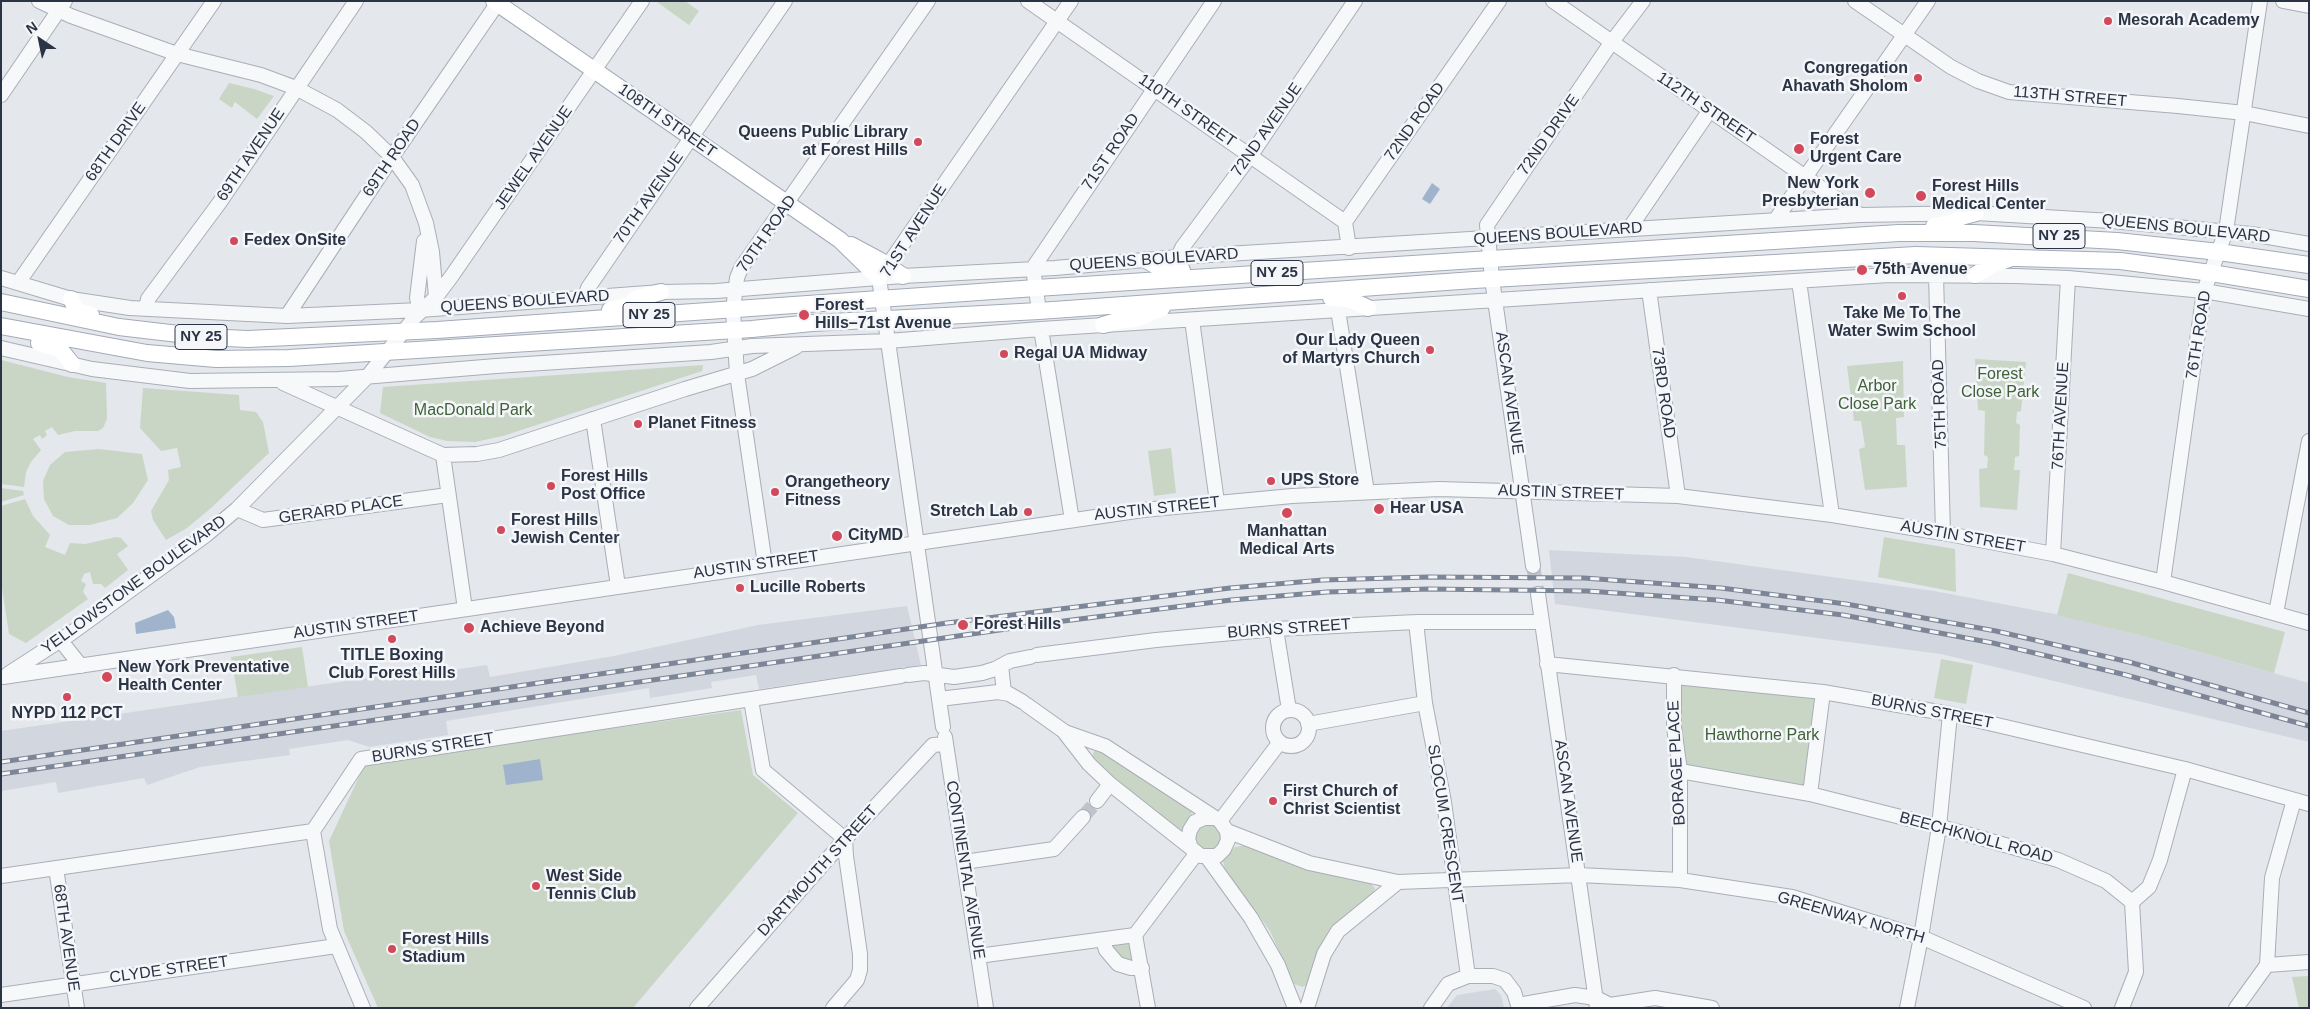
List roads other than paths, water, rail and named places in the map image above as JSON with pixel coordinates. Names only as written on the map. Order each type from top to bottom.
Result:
[{"type":"main road","name":"108TH STREET","points":[[497,2],[884,272],[903,276]]},
{"type":"main road","points":[[1899,233],[1955,222],[1961,217],[1976,213]]},
{"type":"main road","name":"QUEENS BOULEVARD","points":[[1,302],[116,325],[204,337],[248,339],[403,330],[437,330],[882,298],[1899,233],[1974,233],[2066,237],[2218,252],[2309,265]]},
{"type":"main road","name":"NY 25","points":[[9,328],[147,353],[216,359],[289,358],[1039,311],[1492,279],[1916,254],[2120,261],[2211,273],[2309,290]]},
{"type":"main road","points":[[1975,275],[1992,265],[2017,256]]},
{"type":"main road","points":[[1146,260],[1165,271],[1212,270],[1254,274]]},
{"type":"main road","points":[[2289,286],[2309,294]]},
{"type":"main road","points":[[576,319],[630,305],[636,299],[661,292]]},
{"type":"main road","points":[[1284,294],[1349,299],[1368,308]]},
{"type":"main road","points":[[71,299],[77,311],[103,317],[116,325]]},
{"type":"main road","points":[[1103,326],[1117,321],[1134,319],[1143,314],[1185,301]]},
{"type":"main road","points":[[9,328],[29,340],[60,349],[72,364]]},
{"type":"street","points":[[39,1],[62,6],[177,54],[261,75],[296,88],[337,110],[366,132],[392,157],[412,185],[426,223],[432,252],[436,298]]},
{"type":"street","name":"68TH DRIVE","points":[[18,283],[214,1]]},
{"type":"street","name":"69TH AVENUE","points":[[146,308],[148,299],[220,202],[356,1]]},
{"type":"street","name":"JEWEL AVENUE","points":[[403,330],[420,310],[436,298],[642,1]]},
{"type":"street","name":"70TH AVENUE","points":[[585,298],[588,288],[785,1]]},
{"type":"street","name":"70TH ROAD","points":[[765,564],[737,374],[733,310],[738,272],[788,204],[928,1]]},
{"type":"street","name":"110TH STREET","points":[[1028,1],[1345,222]]},
{"type":"street","name":"71ST AVENUE","points":[[940,699],[882,298],[884,272],[1071,1]]},
{"type":"street","name":"71ST ROAD","points":[[1033,268],[1214,1]]},
{"type":"street","name":"72ND AVENUE","points":[[1178,257],[1251,155],[1356,1]]},
{"type":"street","name":"72ND ROAD","points":[[1345,222],[1499,1]]},
{"type":"street","name":"112TH STREET","points":[[1553,1],[1611,44],[1860,214]]},
{"type":"street","name":"72ND DRIVE","points":[[1492,279],[1487,225],[1611,44],[1643,1]]},
{"type":"street","name":"113TH STREET","points":[[1855,1],[1965,75],[2009,92],[2178,106],[2244,114],[2309,126]]},
{"type":"street","points":[[1776,219],[1928,1]]},
{"type":"street","name":"76TH ROAD","points":[[2163,582],[2204,291],[2226,232],[2260,1]]},
{"type":"street","points":[[2283,1],[2309,6]]},
{"type":"street","name":"69TH ROAD","points":[[287,316],[497,2]]},
{"type":"street","points":[[1,95],[62,6]]},
{"type":"street","points":[[1629,229],[1710,110]]},
{"type":"street","name":"QUEENS BOULEVARD","points":[[903,276],[1860,214],[1976,213],[2112,221],[2226,232],[2309,244]]},
{"type":"street","points":[[1345,222],[1350,248]]},
{"type":"street","points":[[420,310],[417,298],[426,223]]},
{"type":"street","points":[[1033,268],[1039,311]]},
{"type":"street","name":"QUEENS BOULEVARD","points":[[1,278],[71,299],[146,308],[287,316],[420,310],[661,292],[735,290],[884,272]]},
{"type":"street","points":[[1,348],[116,372],[190,381],[278,381],[367,377],[736,349],[752,346],[798,346],[888,341],[1041,329],[1368,308],[1496,302],[1799,280],[1936,275],[2068,278],[2204,291],[2309,310]]},
{"type":"street","name":"75TH ROAD","points":[[1936,275],[1943,533]]},
{"type":"street","name":"76TH AVENUE","points":[[2053,554],[2068,278]]},
{"type":"street","name":"ASCAN AVENUE","points":[[1492,279],[1534,566]]},
{"type":"street","points":[[1799,280],[1832,515]]},
{"type":"street","name":"73RD ROAD","points":[[1649,290],[1678,496]]},
{"type":"street","points":[[1338,310],[1367,492]]},
{"type":"street","points":[[1192,320],[1217,502]]},
{"type":"street","points":[[1041,329],[1072,520]]},
{"type":"street","name":"YELLOWSTONE BOULEVARD","points":[[2,678],[61,641],[206,535],[237,508],[339,407],[367,377],[403,330]]},
{"type":"street","points":[[278,381],[443,455],[487,452],[737,374],[798,346]]},
{"type":"street","points":[[593,419],[618,586]]},
{"type":"street","points":[[2276,613],[2309,441]]},
{"type":"street","points":[[443,455],[465,609]]},
{"type":"street","name":"AUSTIN STREET","points":[[2,678],[1072,520],[1217,502],[1439,489],[1678,496],[1832,515],[1943,533],[2053,554],[2163,582],[2309,623]]},
{"type":"street","name":"GERARD PLACE","points":[[237,508],[263,520],[448,495]]},
{"type":"street","name":"ASCAN AVENUE","points":[[1538,594],[1597,1003]]},
{"type":"street","name":"BURNS STREET","points":[[313,831],[361,759],[924,673],[954,677],[982,673],[1010,661],[1033,656],[1165,639],[1276,629],[1416,622],[1542,622]]},
{"type":"street","name":"SLOCUM CRESCENT","points":[[1416,622],[1425,703],[1444,802],[1468,976]]},
{"type":"street","points":[[1276,629],[1288,710]]},
{"type":"street","points":[[61,641],[81,666]]},
{"type":"street","name":"BURNS STREET","points":[[1547,664],[1674,675],[1824,692],[1950,714],[2185,769],[2309,804]]},
{"type":"street","points":[[1001,666],[1004,692]]},
{"type":"street","name":"BORAGE PLACE","points":[[1674,675],[1674,727],[1680,771],[1680,880]]},
{"type":"street","points":[[940,699],[1004,692],[1025,703],[1065,732],[1089,764],[1110,784],[1198,853],[1216,856],[1224,849],[1228,840],[1220,823],[1204,818],[1195,822],[1190,830],[1188,839],[1198,853],[1251,918],[1278,965],[1295,1008]]},
{"type":"street","points":[[1810,794],[1824,692]]},
{"type":"street","name":"CONTINENTAL AVENUE","points":[[940,699],[986,1008]]},
{"type":"street","points":[[751,700],[762,770],[845,839],[860,954],[860,970],[857,980],[833,1008]]},
{"type":"street","points":[[1308,724],[1425,703]]},
{"type":"street","points":[[1288,710],[1301,713],[1308,724],[1306,738],[1294,746],[1280,742],[1274,736],[1273,727],[1275,719],[1281,713],[1288,710]]},
{"type":"street","points":[[1907,1008],[1922,937],[1939,827],[1950,714]]},
{"type":"street","name":"GREENWAY NORTH","points":[[1065,732],[1105,746],[1220,823],[1309,863],[1398,882],[1455,878],[1579,875],[1680,880],[1792,897],[1922,937],[2068,1004],[2084,1008]]},
{"type":"street","name":"DARTMOUTH STREET","points":[[697,1008],[845,839],[944,734]]},
{"type":"street","points":[[1220,823],[1280,742]]},
{"type":"street","points":[[2122,1008],[2136,972],[2132,902],[2149,887],[2160,860],[2185,769]]},
{"type":"street","name":"BEECHKNOLL ROAD","points":[[1680,771],[1810,794],[2058,860],[2106,881],[2132,902]]},
{"type":"street","points":[[1097,800],[1110,784]]},
{"type":"street","points":[[2236,1008],[2267,965],[2272,878],[2294,800]]},
{"type":"street","points":[[964,862],[1054,849],[1083,817]]},
{"type":"street","points":[[1,876],[313,831],[330,929],[364,1008]]},
{"type":"street","points":[[978,956],[1135,935],[1198,853]]},
{"type":"street","name":"68TH AVENUE","points":[[56,868],[77,1008]]},
{"type":"street","points":[[1307,1008],[1318,970],[1335,935],[1348,921],[1398,882]]},
{"type":"street","points":[[1135,935],[1148,1008]]},
{"type":"street","points":[[1104,940],[1106,950],[1118,964],[1131,968],[1142,968]]},
{"type":"street","name":"CLYDE STREET","points":[[1,995],[336,946]]},
{"type":"street","points":[[2267,965],[2309,962]]},
{"type":"street","points":[[1431,1008],[1448,984],[1468,976],[1493,976],[1505,980],[1514,992],[1518,1005],[1531,1005],[1575,996],[1610,1005],[1656,998],[1712,1008]]},
{"type":"water","points":[[1432,183],[1440,189],[1430,204],[1422,199]]},
{"type":"water","points":[[168,610],[174,617],[176,628],[136,634],[135,623]]},
{"type":"water","points":[[540,759],[543,780],[506,785],[503,765]]},
{"type":"tunnel","points":[[1533,566],[1538,594]]},
{"type":"tunnel","points":[[1083,817],[1097,801]]},
{"type":"railway","points":[[1,762],[947,623],[1230,588],[1323,580],[1428,577],[1584,578],[1721,588],[1846,604],[1996,631],[2129,662],[2309,713]]},
{"type":"railway","points":[[1,774],[1048,623],[1231,600],[1327,592],[1428,589],[1587,591],[1717,600],[1843,615],[1993,643],[2126,675],[2309,726]]},
{"type":"place","name":"Mesorah Academy","points":[[2108,21]]},
{"type":"place","name":"Congregation Ahavath Sholom","points":[[1918,78]]},
{"type":"place","name":"Queens Public Library at Forest Hills","points":[[918,142]]},
{"type":"place","name":"Forest Urgent Care","points":[[1799,149]]},
{"type":"place","name":"New York Presbyterian","points":[[1870,193]]},
{"type":"place","name":"Forest Hills Medical Center","points":[[1921,196]]},
{"type":"place","name":"Fedex OnSite","points":[[234,241]]},
{"type":"place","name":"75th Avenue","points":[[1862,270]]},
{"type":"place","name":"Take Me To The Water Swim School","points":[[1902,296]]},
{"type":"place","name":"Forest Hills–71st Avenue","points":[[804,315]]},
{"type":"place","name":"Our Lady Queen of Martyrs Church","points":[[1430,350]]},
{"type":"place","name":"Regal UA Midway","points":[[1004,354]]},
{"type":"place","name":"Planet Fitness","points":[[638,424]]},
{"type":"place","name":"UPS Store","points":[[1271,481]]},
{"type":"place","name":"Forest Hills Post Office","points":[[551,486]]},
{"type":"place","name":"Orangetheory Fitness","points":[[775,492]]},
{"type":"place","name":"Hear USA","points":[[1379,509]]},
{"type":"place","name":"Stretch Lab","points":[[1028,512]]},
{"type":"place","name":"Manhattan Medical Arts","points":[[1287,513]]},
{"type":"place","name":"Forest Hills Jewish Center","points":[[501,530]]},
{"type":"place","name":"CityMD","points":[[837,536]]},
{"type":"place","name":"Lucille Roberts","points":[[740,588]]},
{"type":"place","name":"Forest Hills","points":[[963,625]]},
{"type":"place","name":"Achieve Beyond","points":[[469,628]]},
{"type":"place","name":"TITLE Boxing Club Forest Hills","points":[[392,639]]},
{"type":"place","name":"New York Preventative Health Center","points":[[107,677]]},
{"type":"place","name":"NYPD 112 PCT","points":[[67,697]]},
{"type":"place","name":"First Church of Christ Scientist","points":[[1273,801]]},
{"type":"place","name":"West Side Tennis Club","points":[[536,886]]},
{"type":"place","name":"Forest Hills Stadium","points":[[392,949]]},
{"type":"park label","name":"Forest Close Park","points":[[2000,384]]},
{"type":"park label","name":"Arbor Close Park","points":[[1877,396]]},
{"type":"park label","name":"MacDonald Park","points":[[473,411]]},
{"type":"park label","name":"Hawthorne Park","points":[[1762,736]]}]
